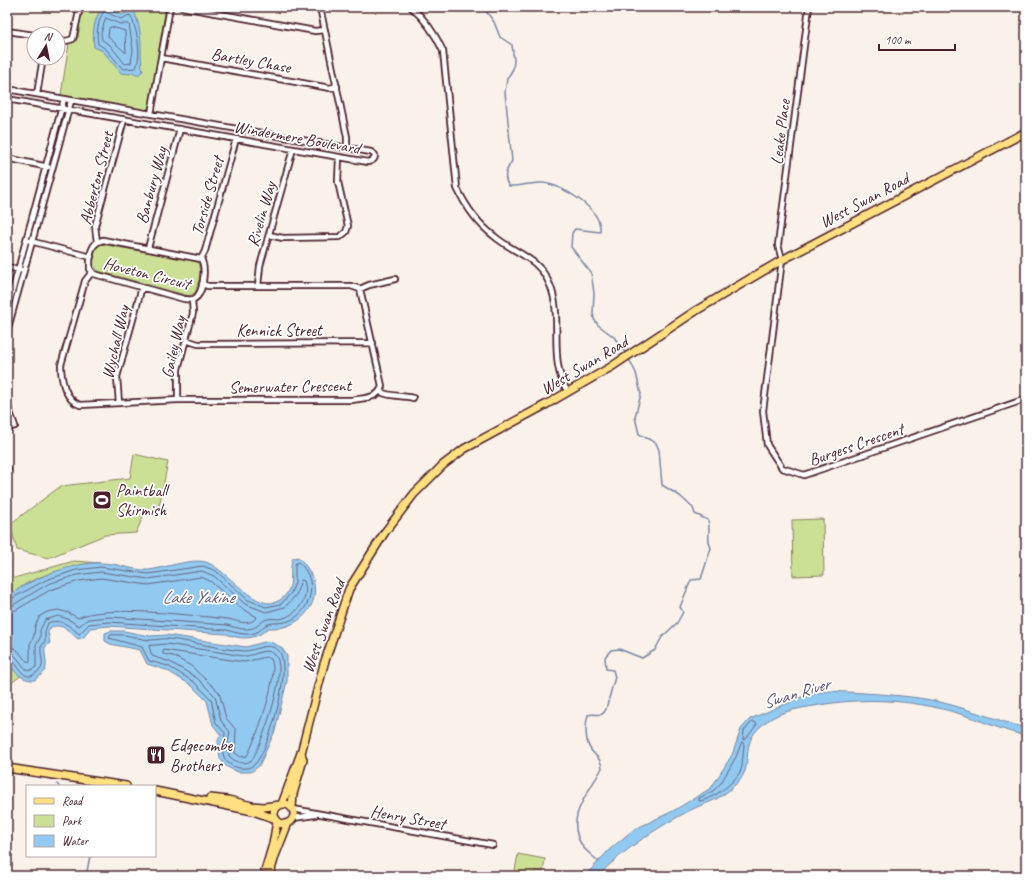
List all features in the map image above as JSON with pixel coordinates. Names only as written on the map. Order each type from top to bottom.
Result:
[{"type":"main road","name":"West Swan Road","points":[[281,804],[300,753],[314,699],[341,611],[350,589],[385,532],[414,494],[443,465],[464,449],[611,367],[648,344],[697,310],[782,260],[1026,132]]},
{"type":"main road","name":"West Swan Road","points":[[293,808],[293,794],[303,760],[300,753]]},
{"type":"main road","points":[[7,768],[119,785]]},
{"type":"main road","points":[[156,791],[253,810],[282,824],[291,821]]},
{"type":"main road","points":[[192,797],[228,800],[252,806],[264,807],[287,804],[293,808],[291,821],[275,856],[270,873],[266,876]]},
{"type":"main road","points":[[266,876],[265,871],[274,844],[276,820],[275,810],[281,804]]},
{"type":"street","points":[[66,41],[73,38],[80,7]]},
{"type":"street","points":[[151,114],[170,7]]},
{"type":"street","points":[[182,7],[315,31],[325,30]]},
{"type":"street","points":[[320,7],[347,137],[347,148]]},
{"type":"street","points":[[411,7],[426,20],[437,36],[443,51],[457,188],[466,207],[482,225],[495,237],[534,261],[550,284],[556,306],[559,365],[568,392]]},
{"type":"street","name":"Leake Place","points":[[782,260],[778,245],[809,7]]},
{"type":"street","points":[[7,31],[26,35]]},
{"type":"street","name":"Bartley Chase","points":[[161,58],[330,88],[337,86]]},
{"type":"street","points":[[37,94],[42,66]]},
{"type":"street","name":"Windermere Boulevard","points":[[7,89],[372,152],[375,155],[375,158],[373,161],[368,162],[7,99]]},
{"type":"street","points":[[7,311],[64,99]]},
{"type":"street","points":[[7,332],[71,100]]},
{"type":"street","name":"Abberton Street","points":[[97,242],[95,226],[124,120]]},
{"type":"street","name":"Banbury Way","points":[[148,248],[180,130]]},
{"type":"street","name":"Torside Street","points":[[201,259],[205,251],[236,139]]},
{"type":"street","name":"Rivelin Way","points":[[258,286],[260,266],[293,149]]},
{"type":"street","points":[[269,235],[283,238],[340,237],[346,232],[348,226],[338,182],[339,157]]},
{"type":"street","points":[[7,158],[52,168]]},
{"type":"street","points":[[26,240],[90,257]]},
{"type":"street","name":"Hoveton Circuit","points":[[103,240],[201,259],[204,263],[204,269],[202,284],[198,295],[192,300],[184,299],[142,288],[92,272],[90,270],[90,257],[92,247],[97,242],[103,240]]},
{"type":"street","name":"Burgess Crescent","points":[[782,260],[763,411],[767,446],[782,468],[804,475],[1026,399]]},
{"type":"street","points":[[7,268],[24,270]]},
{"type":"street","name":"Semerwater Crescent","points":[[92,272],[85,281],[61,365],[61,374],[72,402],[80,405],[178,400],[352,400],[377,396],[381,392]]},
{"type":"street","points":[[202,284],[208,286],[351,286],[360,289],[369,284],[395,279]]},
{"type":"street","name":"Wychall Way","points":[[119,403],[117,377],[142,288]]},
{"type":"street","points":[[360,289],[382,386],[381,392],[386,395],[401,395],[413,398]]},
{"type":"street","name":"Gailey Way","points":[[178,400],[178,369],[193,313],[192,300]]},
{"type":"street","name":"Kennick Street","points":[[186,340],[198,344],[373,343]]},
{"type":"street","points":[[7,404],[11,427]]},
{"type":"street","name":"Henry Street","points":[[293,808],[318,814],[492,845]]},
{"type":"street","name":"Henry Street","points":[[291,821],[318,814]]},
{"type":"green space","points":[[82,7],[166,7],[150,107],[145,110],[61,95],[69,43],[78,38]]},
{"type":"green space","points":[[100,244],[197,261],[200,273],[195,293],[189,296],[98,271],[93,265],[95,249]]},
{"type":"green space","name":"Paintball Skirmish","points":[[134,454],[168,462],[157,517],[144,514],[136,533],[105,535],[48,558],[17,550],[10,524],[61,486],[130,478]]},
{"type":"green space","points":[[823,519],[824,575],[793,576],[792,520]]},
{"type":"green space","points":[[74,561],[101,563],[63,570],[38,578],[26,584],[7,599],[7,580]]},
{"type":"green space","points":[[7,659],[14,670],[21,676],[8,685]]},
{"type":"green space","points":[[518,854],[545,859],[543,872],[535,871],[534,876],[514,876]]},
{"type":"water","points":[[102,7],[107,7],[122,15],[133,8],[141,37],[143,71],[138,75],[132,72],[130,74],[121,73],[103,51],[94,47],[94,26]]},
{"type":"water","name":"Lake Yakine","points":[[298,557],[306,566],[312,577],[315,594],[310,608],[305,615],[292,624],[284,627],[268,628],[254,637],[243,638],[226,634],[109,626],[90,628],[84,637],[78,639],[63,627],[56,626],[51,627],[48,632],[50,643],[45,647],[45,671],[35,680],[26,679],[18,675],[7,659],[7,599],[25,585],[51,573],[78,565],[91,563],[107,563],[149,570],[186,562],[200,561],[206,562],[224,573],[252,597],[262,602],[271,603],[280,600],[288,590],[291,579],[291,563],[293,558]]},
{"type":"water","points":[[111,631],[124,631],[150,636],[167,635],[246,647],[268,641],[281,647],[287,656],[287,681],[275,731],[259,766],[251,772],[238,772],[227,767],[220,759],[218,740],[221,735],[213,725],[207,701],[191,685],[166,670],[147,664],[140,650],[110,644],[105,641],[105,633]]},
{"type":"water","name":"Swan River","points":[[830,691],[925,699],[963,708],[1026,728],[1026,736],[957,713],[939,708],[904,702],[850,701],[807,707],[779,714],[761,726],[750,740],[745,771],[741,779],[731,789],[720,797],[666,823],[630,848],[598,876],[585,876],[609,850],[633,830],[673,811],[711,788],[732,755],[741,729],[750,719],[809,694]]},
{"type":"waterway","points":[[483,7],[494,22],[500,37],[512,45],[514,60],[513,69],[507,79],[505,92],[512,161],[506,173],[507,183],[509,186],[543,183],[561,188],[589,207],[595,215],[599,224],[600,232],[575,229],[572,233],[571,247],[591,273],[594,293],[594,319],[598,325],[614,337],[626,354]]},
{"type":"waterway","points":[[599,862],[583,847],[578,836],[576,826],[580,806],[602,768],[599,760],[589,747],[586,723],[588,715],[600,715],[606,709],[615,677],[613,670],[606,669],[605,657],[611,650],[619,649],[642,658],[655,650],[662,637],[677,623],[683,612],[680,607],[691,580],[701,579],[711,548],[709,541],[708,520],[695,514],[693,508],[680,496],[662,485],[659,450],[656,443],[639,434],[635,417],[641,394],[636,373],[629,359]]},
{"type":"waterway","points":[[86,876],[90,857]]},
{"type":"place","name":"Paintball Skirmish","points":[[102,500]]},
{"type":"place","name":"Edgecombe Brothers","points":[[156,755]]}]
